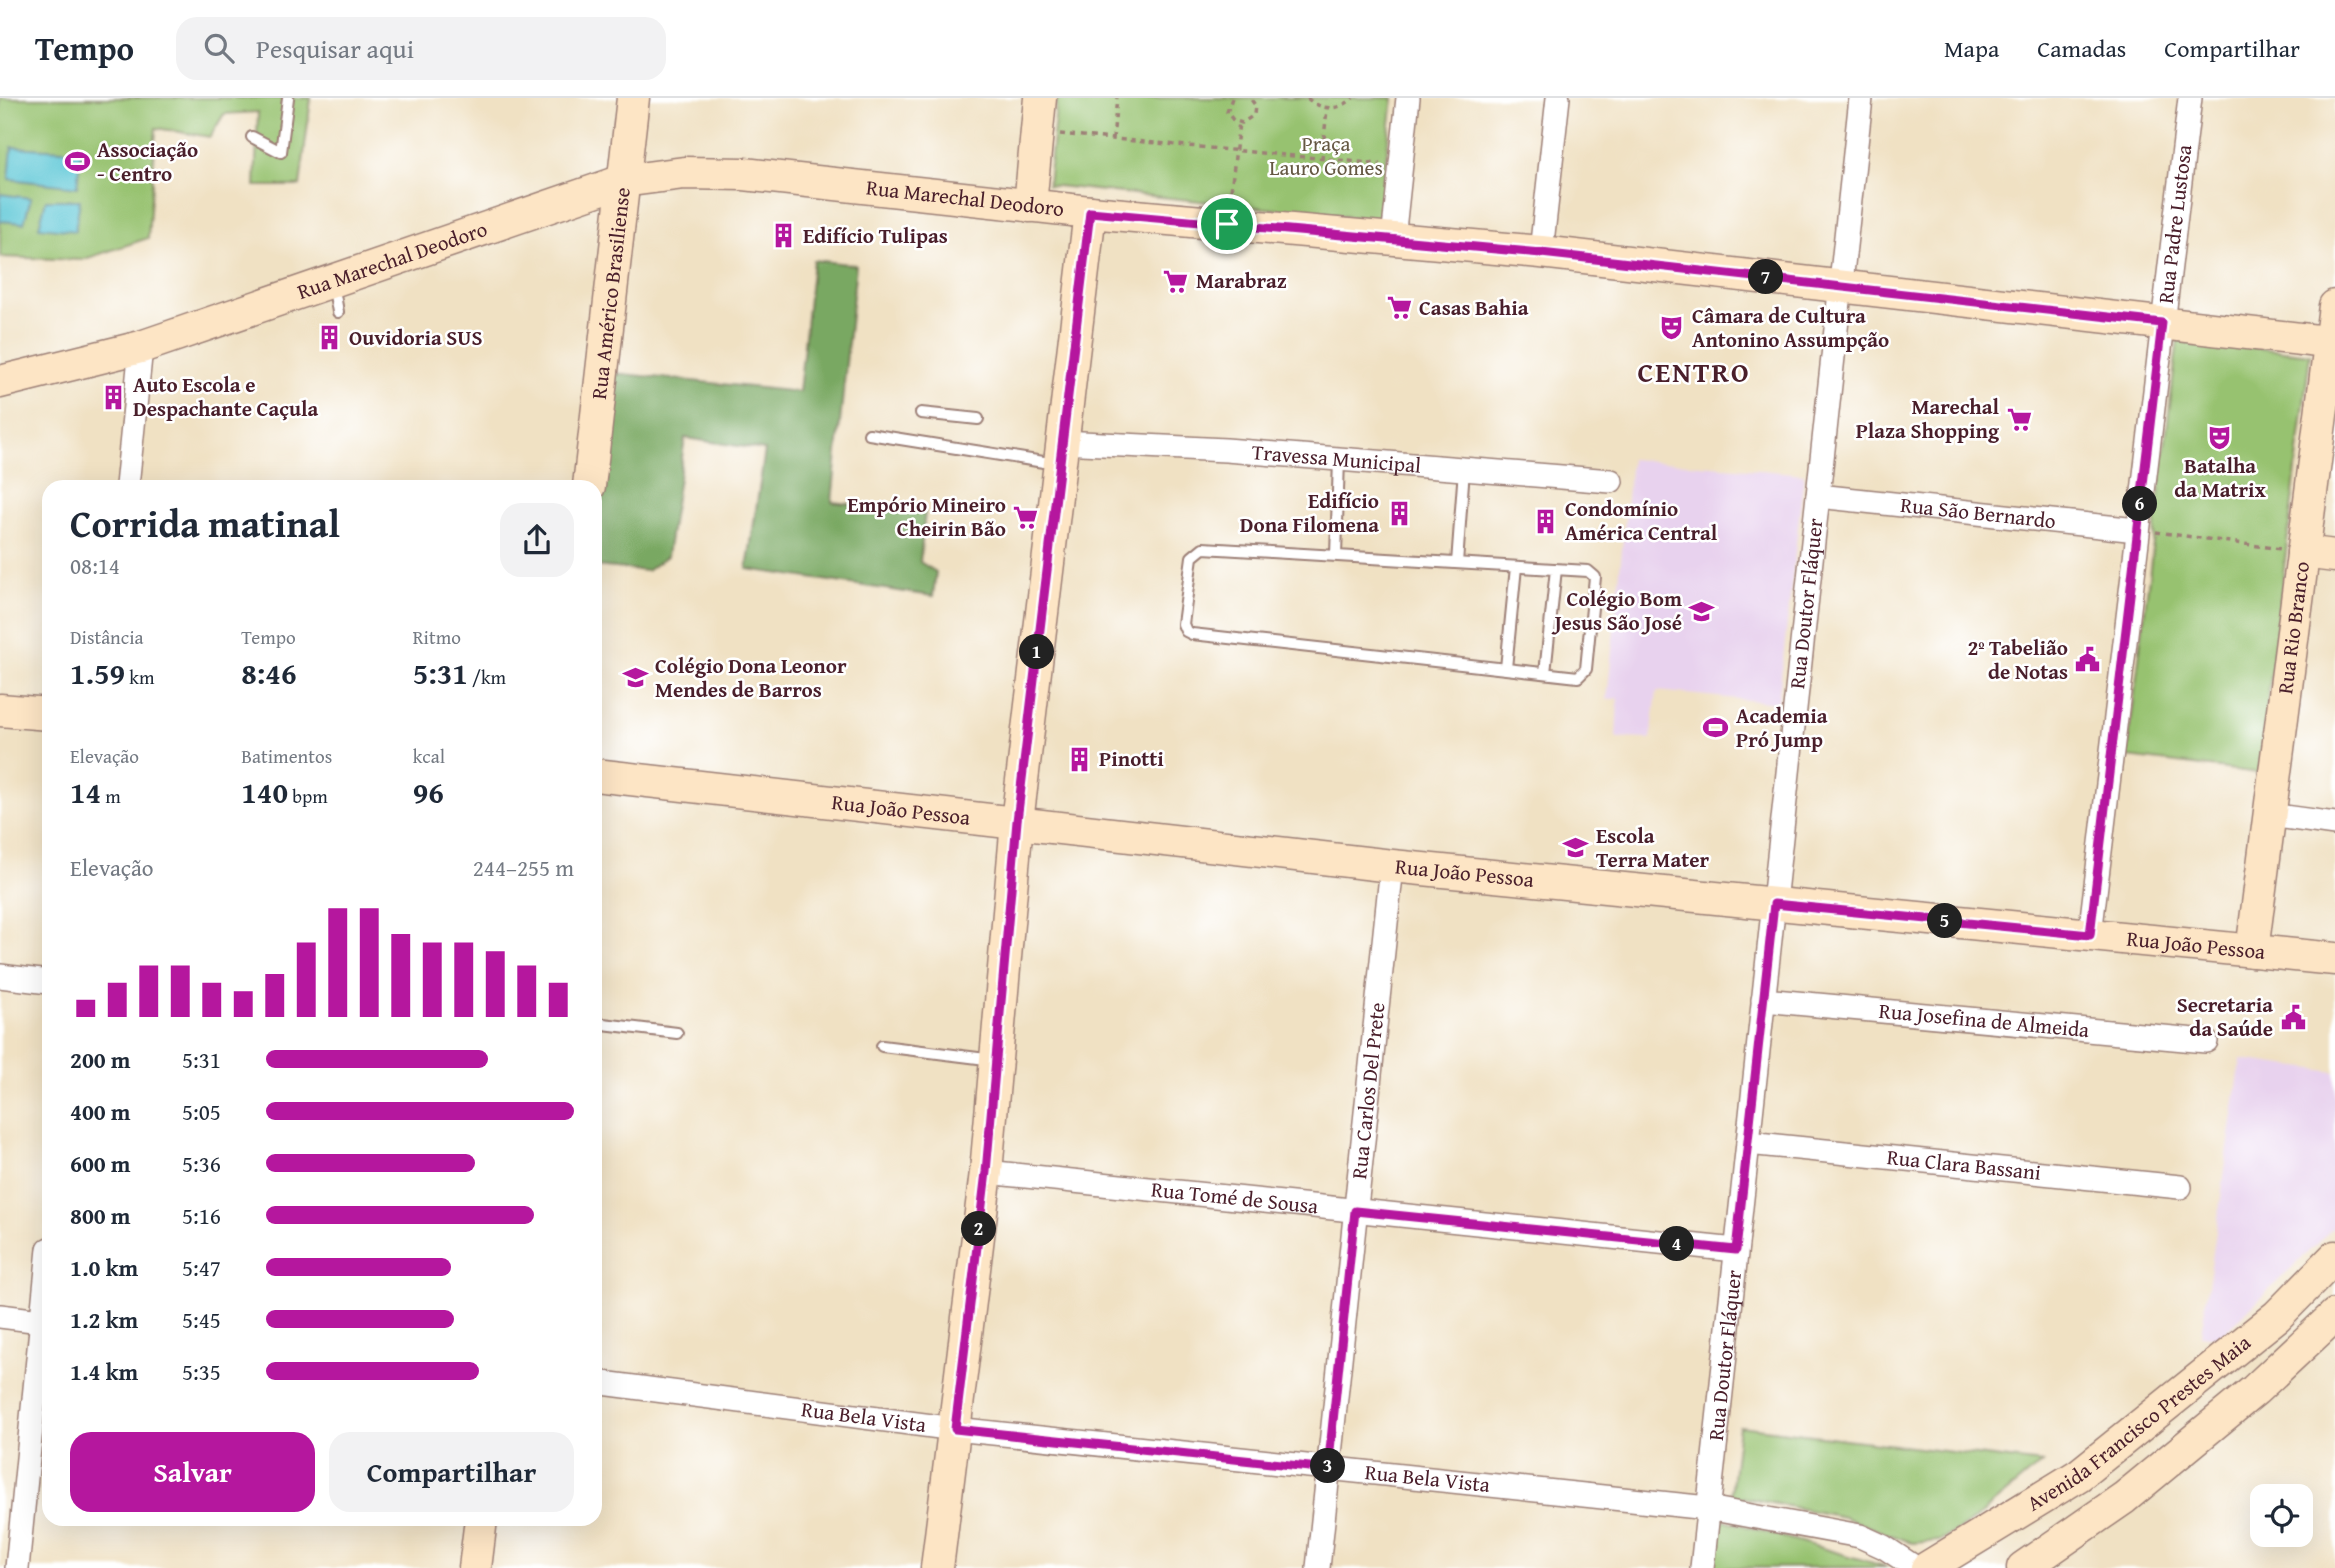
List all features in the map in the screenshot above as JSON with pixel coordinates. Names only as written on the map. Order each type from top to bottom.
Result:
[{"type":"street","name":"Rua Américo Brasiliense","points":[[590,480],[633,98]]},
{"type":"street","points":[[1030,206],[1040,98]]},
{"type":"street","points":[[1393,239],[1408,98]]},
{"type":"street","points":[[1541,253],[1558,98]]},
{"type":"street","name":"Rua Doutor Fláquer","points":[[1702,1568],[1861,98]]},
{"type":"street","name":"Rua Padre Lustosa","points":[[2090,935],[2190,98]]},
{"type":"street","name":"Rua Marechal Deodoro","points":[[0,382],[141,347],[623,181],[684,173],[744,174],[1090,212],[1541,253],[2333,343]]},
{"type":"street","points":[[937,1568],[986,1172],[1017,821],[1090,212]]},
{"type":"street","name":"Rua Rio Branco","points":[[2252,951],[2333,343],[2335,306]]},
{"type":"street","points":[[128,480],[141,347]]},
{"type":"street","name":"Travessa Municipal","points":[[1060,453],[1339,459],[1611,481]]},
{"type":"street","name":"Rua São Bernardo","points":[[1818,496],[2137,530]]},
{"type":"street","points":[[2304,552],[2335,555]]},
{"type":"street","points":[[0,710],[42,713]]},
{"type":"street","name":"Rua João Pessoa","points":[[602,776],[1017,821],[1392,866],[2335,959]]},
{"type":"street","points":[[2270,816],[2335,824]]},
{"type":"street","name":"Rua Carlos Del Prete","points":[[1318,1568],[1392,866]]},
{"type":"street","points":[[0,976],[42,981]]},
{"type":"street","name":"Rua Josefina de Almeida","points":[[1763,1000],[2206,1041]]},
{"type":"street","name":"Rua Clara Bassani","points":[[1748,1143],[2180,1187]]},
{"type":"street","name":"Rua Tomé de Sousa","points":[[986,1172],[1736,1250]]},
{"type":"street","name":"Avenida Francisco Prestes Maia","points":[[1927,1568],[2079,1475],[2277,1316],[2335,1257]]},
{"type":"street","name":"Avenida Francisco Prestes Maia","points":[[2022,1568],[2124,1498],[2255,1390],[2335,1315]]},
{"type":"street","points":[[0,1316],[42,1321]]},
{"type":"street","points":[[17,1568],[42,1355]]},
{"type":"street","name":"Rua Bela Vista","points":[[602,1383],[955,1429],[1708,1508],[1860,1536],[1884,1547],[1916,1568]]},
{"type":"street","points":[[475,1568],[480,1526]]},
{"type":"street","points":[[0,1566],[26,1568]]},
{"type":"lane","points":[[252,137],[281,152],[288,98]]},
{"type":"lane","points":[[332,281],[338,312]]},
{"type":"lane","points":[[921,413],[978,419]]},
{"type":"lane","points":[[869,434],[1060,453]]},
{"type":"lane","points":[[1336,556],[1339,459]]},
{"type":"lane","points":[[1457,564],[1464,469]]},
{"type":"lane","points":[[1196,551],[1457,564],[1588,571],[1595,577],[1586,668],[1578,677],[1192,634],[1185,631],[1183,624],[1192,557],[1196,551]]},
{"type":"lane","points":[[1506,668],[1516,567]]},
{"type":"lane","points":[[1545,673],[1556,569]]},
{"type":"lane","points":[[602,1024],[677,1033]]},
{"type":"lane","points":[[882,1046],[997,1060]]},
{"type":"path","points":[[1113,139],[1117,98]]},
{"type":"path","points":[[1232,98],[1227,113],[1233,120],[1240,122],[1247,121],[1254,115],[1255,105],[1250,98]]},
{"type":"path","points":[[1307,98],[1328,108],[1343,106],[1353,98]]},
{"type":"path","points":[[1322,159],[1328,108]]},
{"type":"path","points":[[1227,224],[1240,122]]},
{"type":"path","points":[[1037,132],[1401,166]]},
{"type":"path","points":[[2137,530],[2304,552]]},
{"type":"shaded area","name":"Colégio Bom Jesus São José","points":[[1631,459],[1804,474],[1778,703],[1657,691],[1651,739],[1616,738],[1618,698],[1607,700]]},
{"type":"shaded area","points":[[2241,1059],[2335,1072],[2335,1226],[2220,1337],[2201,1335]]},
{"type":"green space","name":"Associação - Centro","points":[[0,98],[311,98],[300,186],[255,186],[258,112],[224,114],[210,137],[156,128],[148,238],[82,260],[0,257]]},
{"type":"green space","name":"Praça Lauro Gomes","points":[[1057,98],[1393,98],[1379,220],[1048,185]]},
{"type":"green space","points":[[813,260],[856,265],[832,502],[925,512],[920,562],[936,572],[933,596],[747,569],[765,450],[685,438],[667,556],[647,571],[602,567],[602,495],[614,373],[799,392]]},
{"type":"green space","points":[[2178,339],[2310,354],[2259,773],[2127,757]]},
{"type":"green space","points":[[1739,1426],[2042,1463],[1969,1524],[1939,1541],[1912,1543],[1843,1517],[1731,1495]]},
{"type":"green space","points":[[1718,1518],[1887,1567],[1714,1568]]},
{"type":"water","points":[[12,147],[81,151],[77,187],[9,179]]},
{"type":"water","points":[[0,194],[31,198],[24,223],[0,221]]},
{"type":"water","points":[[46,200],[80,200],[75,231],[39,227]]},
{"type":"place","name":"Associação - Centro","points":[[77,162]]},
{"type":"place","name":"Edifício Tulipas","points":[[783,236]]},
{"type":"place","name":"Marabraz","points":[[1176,281]]},
{"type":"place","name":"Casas Bahia","points":[[1399,308]]},
{"type":"place","name":"Câmara de Cultura Antonino Assumpção","points":[[1672,328]]},
{"type":"place","name":"Ouvidoria SUS","points":[[329,338]]},
{"type":"place","name":"Auto Escola e Despachante Caçula","points":[[113,397]]},
{"type":"place","name":"Marechal Plaza Shopping","points":[[2019,419]]},
{"type":"place","name":"Batalha da Matrix","points":[[2220,437]]},
{"type":"place","name":"Edifício Dona Filomena","points":[[1399,513]]},
{"type":"place","name":"Empório Mineiro Cheirin Bão","points":[[1026,517]]},
{"type":"place","name":"Condomínio América Central","points":[[1545,521]]},
{"type":"place","name":"Colégio Bom Jesus São José","points":[[1702,611]]},
{"type":"place","name":"2º Tabelião de Notas","points":[[2088,660]]},
{"type":"place","name":"Colégio Dona Leonor Mendes de Barros","points":[[635,678]]},
{"type":"place","name":"Academia Pró Jump","points":[[1716,728]]},
{"type":"place","name":"Pinotti","points":[[1079,759]]},
{"type":"place","name":"Escola Terra Mater","points":[[1576,848]]},
{"type":"place","name":"Secretaria da Saúde","points":[[2293,1017]]},
{"type":"district","name":"CENTRO","points":[[1694,372]]},
{"type":"route","points":[[1090,212],[1227,224],[1541,253],[2162,323],[2090,935],[1774,904],[1736,1250],[1355,1211],[1328,1469],[955,1429],[986,1172],[1017,821],[1090,212]]}]
